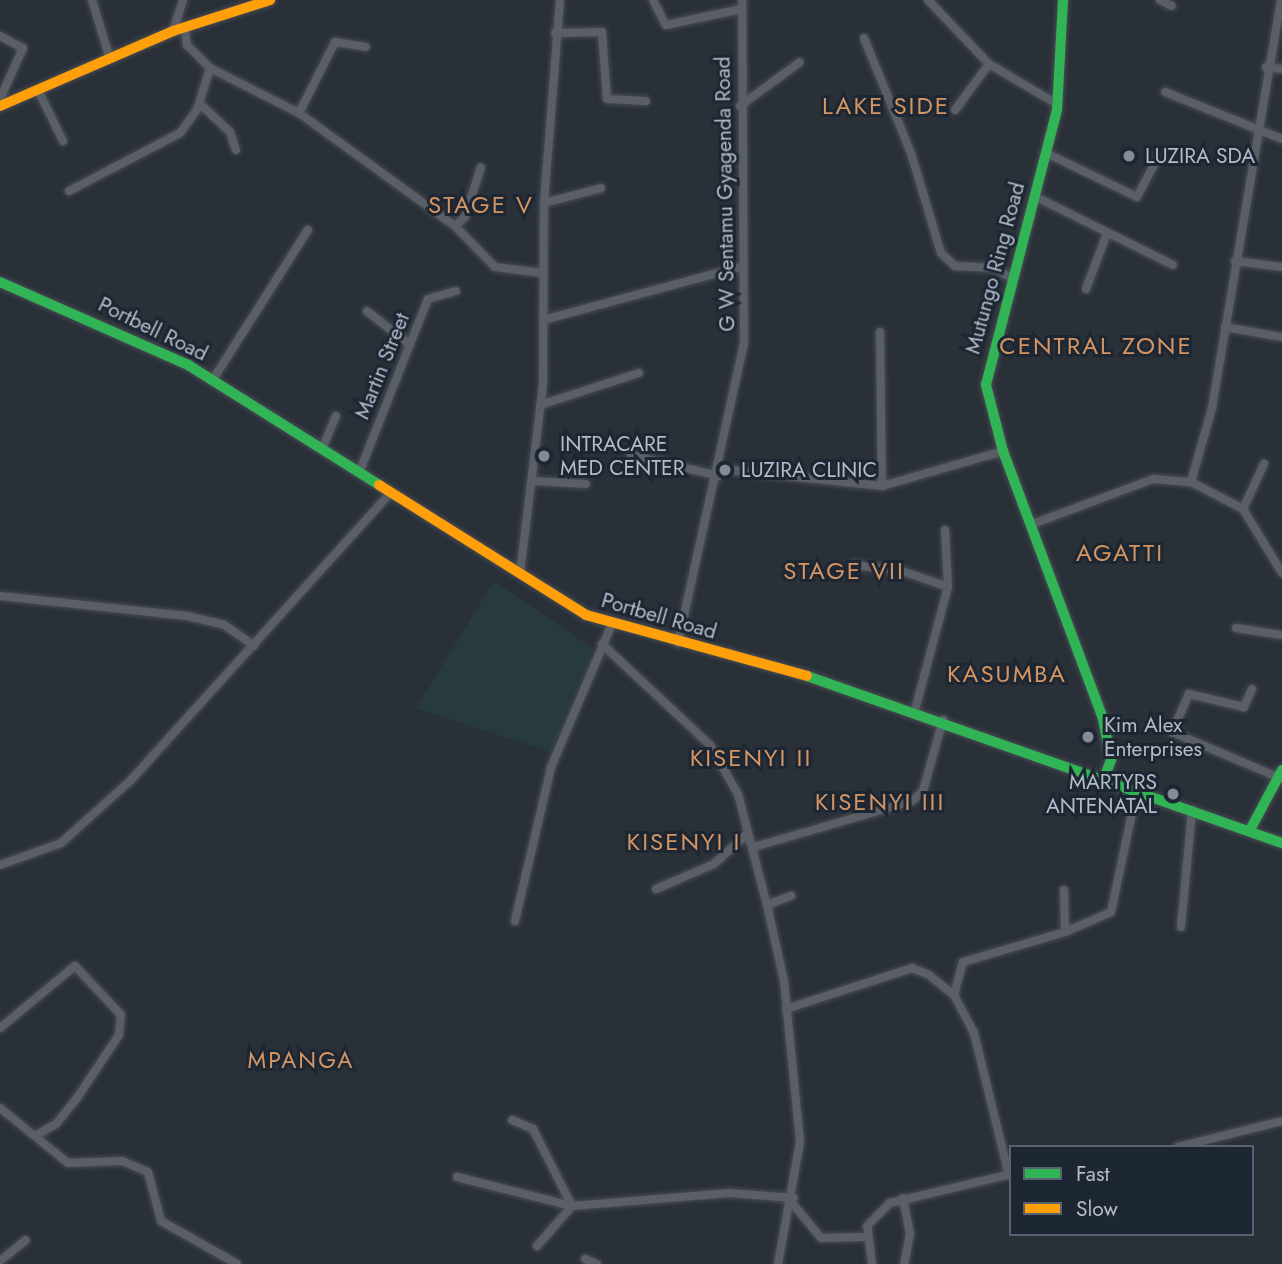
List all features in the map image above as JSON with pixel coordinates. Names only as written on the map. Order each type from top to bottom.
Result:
[{"type":"main road","points":[[0,106],[243,5],[270,0]]},
{"type":"main road","name":"Mutungo Ring Road","points":[[1063,0],[1057,104],[1046,153],[1010,278],[986,385],[1003,451],[1103,719],[1111,760],[1104,778]]},
{"type":"main road","name":"Portbell Road","points":[[0,282],[153,346],[520,574],[611,626],[915,710],[1282,843]]},
{"type":"main road","points":[[1250,831],[1281,776]]},
{"type":"street","points":[[92,0],[110,60]]},
{"type":"street","points":[[183,0],[179,31],[187,45],[211,68],[299,113],[455,226],[502,271],[543,273]]},
{"type":"street","points":[[520,574],[534,481],[540,405],[544,203],[555,33],[560,0]]},
{"type":"street","points":[[653,0],[666,25],[742,5]]},
{"type":"street","points":[[928,0],[989,65],[1057,104]]},
{"type":"street","points":[[1160,0],[1172,6]]},
{"type":"street","points":[[1191,482],[1225,327],[1266,67],[1281,0]]},
{"type":"street","name":"G W Sentamu Gyagenda Road","points":[[678,643],[720,472],[744,344],[739,267],[742,5]]},
{"type":"street","points":[[555,33],[602,32],[607,99],[646,101]]},
{"type":"street","points":[[0,36],[23,48],[0,99]]},
{"type":"street","points":[[864,38],[911,153],[941,253],[955,266],[995,268],[1010,278]]},
{"type":"street","points":[[299,113],[335,42],[366,47]]},
{"type":"street","points":[[740,106],[800,62]]},
{"type":"street","points":[[955,110],[989,65]]},
{"type":"street","points":[[1266,67],[1282,69]]},
{"type":"street","points":[[69,191],[180,134],[200,104],[211,68]]},
{"type":"street","points":[[38,90],[63,141]]},
{"type":"street","points":[[1165,92],[1256,126],[1282,139]]},
{"type":"street","points":[[200,104],[230,132],[236,150]]},
{"type":"street","points":[[1046,153],[1137,197],[1157,159]]},
{"type":"street","points":[[455,226],[465,217],[481,167]]},
{"type":"street","points":[[544,203],[601,188]]},
{"type":"street","points":[[1034,196],[1174,265]]},
{"type":"street","points":[[212,382],[308,230]]},
{"type":"street","points":[[1086,289],[1107,233]]},
{"type":"street","points":[[1235,261],[1282,267]]},
{"type":"street","points":[[543,320],[739,267]]},
{"type":"street","name":"Martin Street","points":[[359,474],[429,298],[456,291]]},
{"type":"street","points":[[367,312],[409,344]]},
{"type":"street","points":[[1225,327],[1282,337]]},
{"type":"street","points":[[880,332],[882,486]]},
{"type":"street","points":[[540,405],[639,373]]},
{"type":"street","points":[[322,449],[336,416]]},
{"type":"street","points":[[631,455],[720,472],[882,486],[1003,451]]},
{"type":"street","points":[[1243,509],[1264,464]]},
{"type":"street","points":[[1030,525],[1153,479],[1191,482],[1243,509],[1282,573]]},
{"type":"street","points":[[534,481],[586,484]]},
{"type":"street","points":[[0,865],[50,849],[85,823],[254,646],[390,493]]},
{"type":"street","points":[[915,710],[948,587],[945,530]]},
{"type":"street","points":[[853,565],[899,570],[948,587]]},
{"type":"street","points":[[0,596],[187,616],[223,624],[254,646]]},
{"type":"street","points":[[516,921],[551,767],[611,626]]},
{"type":"street","points":[[1236,628],[1282,635]]},
{"type":"street","points":[[601,645],[710,745],[738,794],[747,834],[754,848],[786,1009],[800,1142],[794,1201],[778,1264]]},
{"type":"street","points":[[1252,689],[1244,707],[1189,694],[1172,732],[1281,776]]},
{"type":"street","points":[[754,848],[912,801],[923,791],[943,720]]},
{"type":"street","points":[[954,995],[963,962],[1065,932],[1111,912],[1136,790]]},
{"type":"street","points":[[1181,927],[1192,810]]},
{"type":"street","points":[[656,889],[714,864],[747,834]]},
{"type":"street","points":[[1064,890],[1065,932]]},
{"type":"street","points":[[767,905],[791,896]]},
{"type":"street","points":[[0,1028],[75,966],[121,1015],[119,1035],[77,1098],[56,1124],[36,1135]]},
{"type":"street","points":[[786,1009],[912,968],[954,995],[988,1072],[1009,1170]]},
{"type":"street","points":[[0,1108],[68,1163],[122,1161],[148,1172],[161,1221],[237,1264]]},
{"type":"street","points":[[512,1120],[533,1129],[572,1206]]},
{"type":"street","points":[[1186,1145],[1282,1121]]},
{"type":"street","points":[[872,1264],[864,1237],[873,1217],[903,1198],[1009,1175]]},
{"type":"street","points":[[457,1177],[572,1206],[729,1193],[794,1201],[827,1240],[864,1237]]},
{"type":"street","points":[[903,1198],[910,1234],[904,1264]]},
{"type":"street","points":[[537,1246],[572,1206]]},
{"type":"street","points":[[0,1261],[26,1240]]},
{"type":"street","points":[[585,1259],[597,1264]]},
{"type":"green space","points":[[494,581],[594,649],[551,752],[416,708]]},
{"type":"traffic: fast","points":[[1063,0],[1057,110],[986,385],[1003,451],[1103,719],[1111,760],[1104,778]]},
{"type":"traffic: fast","points":[[0,282],[188,365],[379,485]]},
{"type":"traffic: fast","points":[[807,676],[1282,843]]},
{"type":"traffic: fast","points":[[1250,830],[1282,770]]},
{"type":"traffic: slow","points":[[0,106],[173,31],[270,0]]},
{"type":"traffic: slow","points":[[379,485],[586,615],[807,676]]},
{"type":"place","name":"LUZIRA SDA","points":[[1129,156]]},
{"type":"place","name":"INTRACARE MED CENTER","points":[[544,456]]},
{"type":"place","name":"LUZIRA CLINIC","points":[[725,470]]},
{"type":"place","name":"Kim Alex Enterprises","points":[[1088,737]]},
{"type":"place","name":"MARTYRS ANTENATAL","points":[[1173,794]]},
{"type":"district","name":"LAKE SIDE","points":[[886,106]]},
{"type":"district","name":"STAGE V","points":[[481,205]]},
{"type":"district","name":"CENTRAL ZONE","points":[[1096,346]]},
{"type":"district","name":"AGATTI","points":[[1120,553]]},
{"type":"district","name":"STAGE VII","points":[[844,571]]},
{"type":"district","name":"KASUMBA","points":[[1007,674]]},
{"type":"district","name":"KISENYI II","points":[[751,758]]},
{"type":"district","name":"KISENYI III","points":[[880,802]]},
{"type":"district","name":"KISENYI I","points":[[684,842]]},
{"type":"district","name":"MPANGA","points":[[301,1060]]}]
